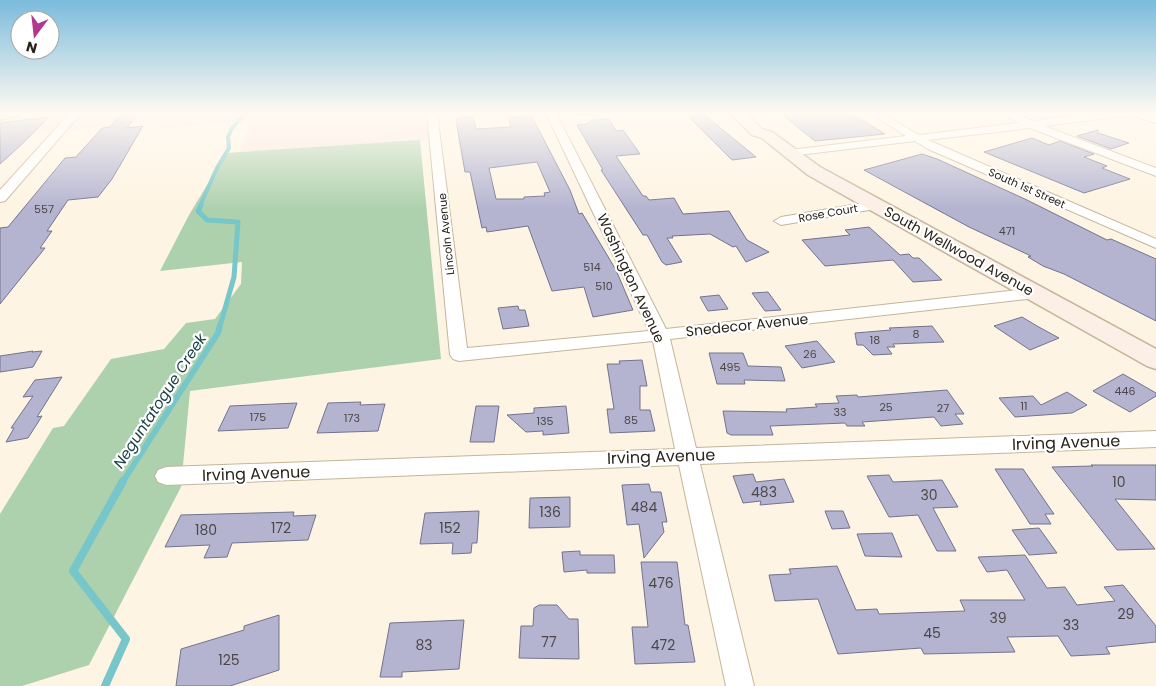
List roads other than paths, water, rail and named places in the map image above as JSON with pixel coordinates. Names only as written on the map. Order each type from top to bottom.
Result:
[{"type":"main road","name":"South Wellwood Avenue","points":[[780,145],[814,171],[1156,360]]},
{"type":"street","points":[[0,198],[47,145]]},
{"type":"street","name":"Lincoln Avenue","points":[[436,145],[459,354]]},
{"type":"street","name":"Washington Avenue","points":[[567,145],[660,335],[740,686]]},
{"type":"street","points":[[790,153],[858,145]]},
{"type":"street","name":"South 1st Street","points":[[929,145],[1156,244]]},
{"type":"street","points":[[1084,145],[1156,172]]},
{"type":"street","name":"Rose Court","points":[[781,222],[876,205]]},
{"type":"street","name":"Snedecor Avenue","points":[[459,354],[660,335],[1035,293]]},
{"type":"street","name":"Irving Avenue","points":[[166,476],[1156,439]]},
{"type":"waterway","name":"Neguntatogue Creek","points":[[200,206],[217,168],[229,148],[229,145]]},
{"type":"waterway","name":"Neguntatogue Creek","points":[[201,205],[198,211],[207,220],[238,222],[234,277],[220,326]]},
{"type":"waterway","name":"Neguntatogue Creek","points":[[122,483],[218,333],[220,325]]},
{"type":"waterway","name":"Neguntatogue Creek","points":[[105,686],[126,639],[73,571],[123,481]]}]
